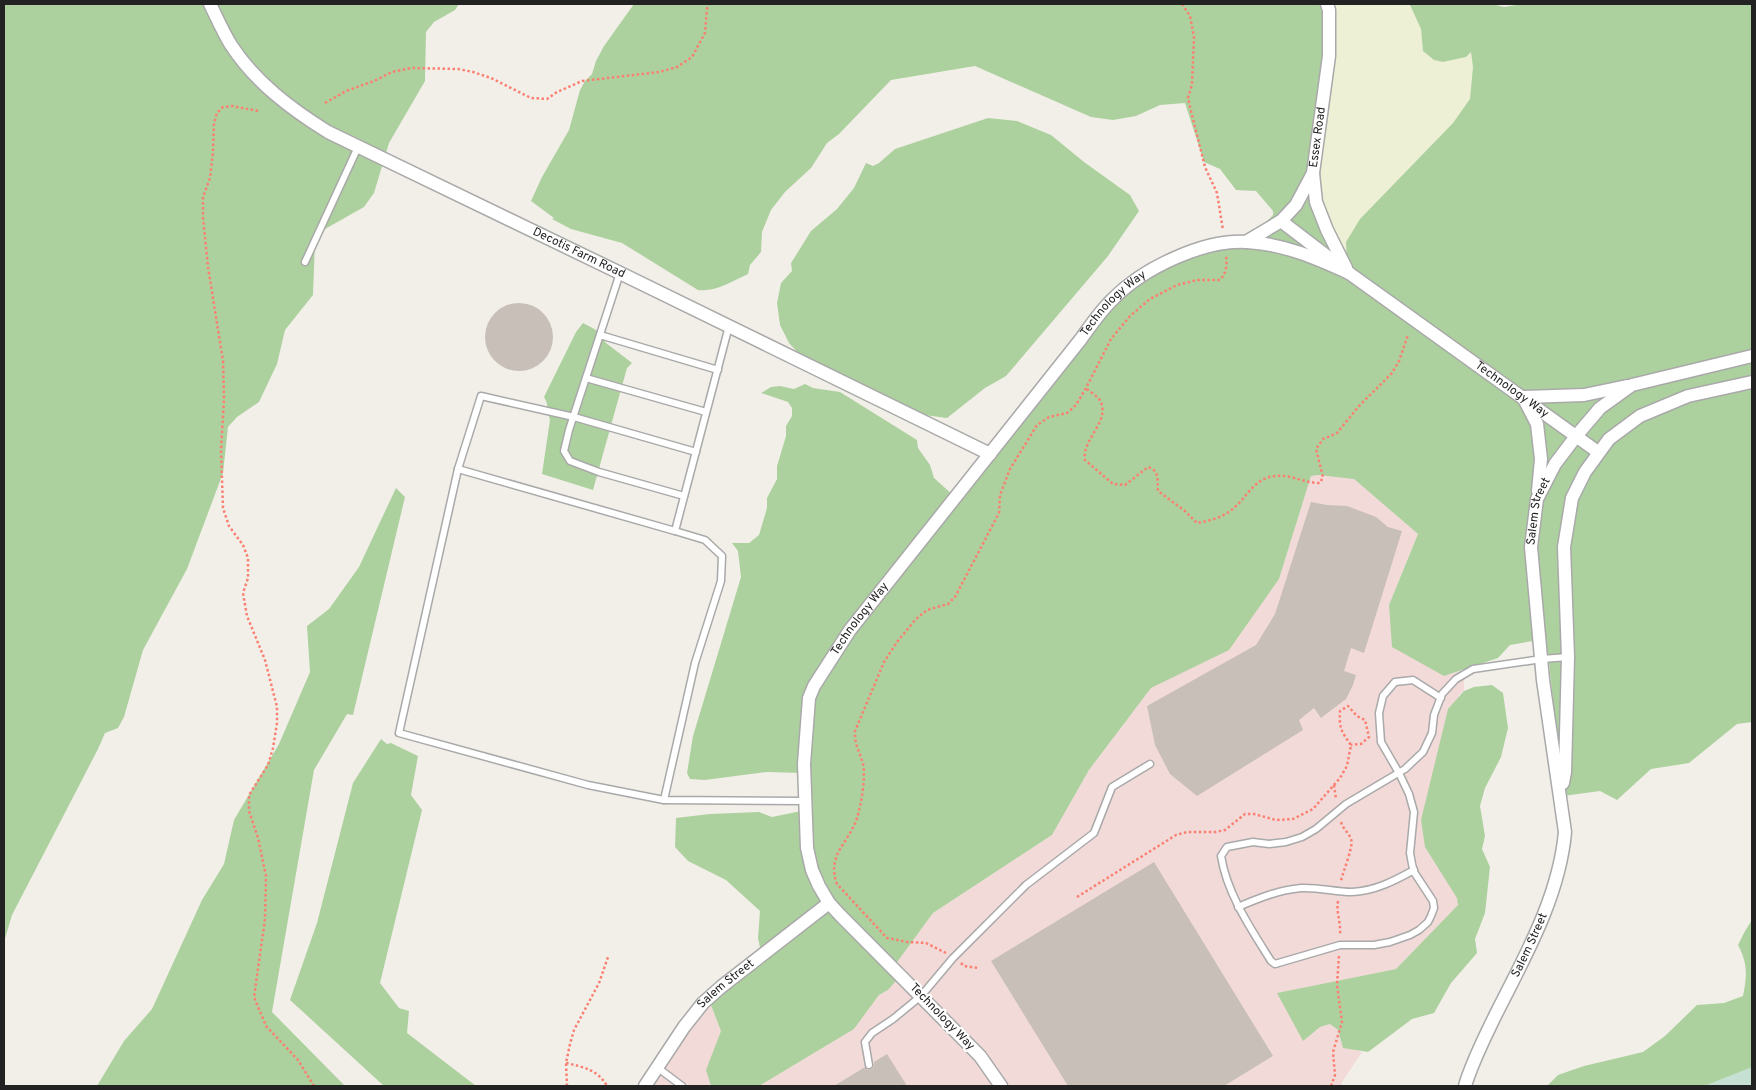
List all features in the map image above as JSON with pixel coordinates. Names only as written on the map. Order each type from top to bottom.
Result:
[{"type":"street","name":"Decotis Farm Road","points":[[210,4],[230,44],[246,66],[270,90],[300,115],[328,132],[990,454]]},
{"type":"street","name":"Essex Road","points":[[1246,242],[1280,221],[1296,204],[1313,173],[1329,56],[1328,10],[1326,4]]},
{"type":"street","points":[[1313,173],[1316,202],[1327,230],[1349,273]]},
{"type":"street","name":"Technology Way","points":[[1280,221],[1349,273],[1577,435],[1598,452]]},
{"type":"street","name":"Technology Way","points":[[1001,1086],[980,1056],[829,903],[818,886],[807,848],[804,764],[809,698],[817,680],[850,630],[1081,339],[1102,309],[1114,297],[1157,267],[1201,248],[1225,243],[1246,242],[1292,250],[1349,273]]},
{"type":"street","name":"Salem Street","points":[[1465,1086],[1477,1053],[1530,944],[1557,878],[1563,855],[1565,832],[1542,659],[1532,547],[1537,499],[1555,464],[1577,435],[1600,408],[1632,385],[1752,356]]},
{"type":"street","name":"Salem Street","points":[[1561,796],[1565,772],[1568,657],[1564,547],[1572,498],[1584,472],[1598,452],[1609,439],[1640,416],[1688,396],[1752,382]]},
{"type":"street","points":[[1537,499],[1541,459],[1537,424],[1523,397],[1584,395],[1632,385]]},
{"type":"street","name":"Salem Street","points":[[645,1086],[684,1027],[703,1003],[829,903]]},
{"type":"lane","points":[[305,262],[358,147]]},
{"type":"lane","points":[[620,273],[564,451],[570,461],[598,472],[684,496]]},
{"type":"lane","points":[[675,531],[729,326]]},
{"type":"lane","points":[[600,335],[718,370]]},
{"type":"lane","points":[[586,378],[706,412]]},
{"type":"lane","points":[[696,452],[574,417],[481,396],[458,469],[399,733],[588,785],[664,800],[805,802]]},
{"type":"lane","points":[[458,469],[705,540],[722,556],[721,581],[695,663],[664,800]]},
{"type":"lane","points":[[1440,698],[1413,680],[1395,682],[1383,696],[1379,714],[1381,742],[1399,773],[1409,794],[1414,812],[1410,853],[1414,870],[1433,901],[1434,908],[1428,922],[1410,935],[1390,942],[1374,945],[1340,945],[1275,964],[1271,961],[1238,907],[1222,864],[1221,856],[1227,847],[1253,842],[1269,844],[1286,842],[1302,837],[1316,829],[1346,804],[1399,773],[1405,769],[1423,752],[1432,733],[1434,715],[1440,698],[1456,679],[1473,669],[1568,657]]},
{"type":"lane","points":[[869,1065],[865,1042],[872,1033],[921,996],[953,958],[1026,885],[1094,833],[1112,787],[1150,764]]},
{"type":"lane","points":[[1238,907],[1277,891],[1324,888],[1352,892],[1372,889],[1392,882],[1414,870]]},
{"type":"lane","points":[[658,1068],[682,1086]]},
{"type":"path","points":[[325,103],[392,72],[411,68],[458,69],[474,72],[532,98],[547,99],[557,92],[582,81],[659,72],[677,67],[692,57],[705,33],[707,10],[710,4]]},
{"type":"path","points":[[978,968],[964,966],[938,948],[926,943],[887,938],[837,884],[834,875],[834,859],[857,818],[863,783],[864,766],[854,740],[854,731],[884,662],[897,642],[916,619],[928,610],[948,604],[955,597],[999,513],[1000,495],[1010,469],[1037,425],[1050,417],[1067,413],[1076,405],[1111,339],[1130,316],[1150,299],[1177,285],[1198,280],[1220,280],[1225,275],[1227,267],[1225,243],[1217,193],[1205,167],[1188,98],[1192,84],[1194,37],[1190,16],[1182,4]]},
{"type":"path","points":[[258,111],[232,106],[223,107],[217,113],[214,123],[210,178],[203,197],[203,218],[208,267],[223,361],[224,399],[221,450],[223,508],[229,526],[243,545],[248,558],[248,578],[243,593],[247,616],[265,660],[277,707],[274,740],[268,765],[249,795],[249,811],[258,838],[266,876],[265,919],[254,997],[266,1026],[298,1060],[314,1086]]},
{"type":"path","points":[[1086,388],[1099,400],[1102,410],[1100,422],[1085,446],[1085,460],[1113,484],[1125,485],[1148,467],[1154,469],[1158,474],[1158,491],[1185,511],[1197,523],[1222,516],[1232,510],[1254,485],[1273,476],[1287,476],[1309,483],[1320,483],[1323,477],[1316,449],[1323,439],[1337,434],[1359,406],[1392,373],[1399,361],[1408,335]]},
{"type":"path","points":[[1077,898],[1176,835],[1187,832],[1216,832],[1225,830],[1245,814],[1254,814],[1276,820],[1292,820],[1313,809],[1340,778],[1347,766],[1351,745],[1341,732],[1339,724],[1340,711],[1348,706],[1357,716],[1365,720],[1369,737],[1361,744],[1351,745]]},
{"type":"path","points":[[568,1086],[566,1063],[574,1030],[599,983],[608,957]]},
{"type":"path","points":[[566,1063],[586,1067],[596,1073],[607,1086]]},
{"type":"shaded area","points":[[1311,476],[1353,478],[1418,534],[1389,605],[1444,676],[1464,670],[1464,691],[1459,695],[1458,905],[1396,969],[1278,993],[1303,1040],[1320,1027],[1330,1024],[1338,1030],[1343,1047],[1362,1052],[1341,1086],[759,1086],[854,1029],[879,995],[888,990],[895,965],[933,913],[1052,835],[1089,770],[1151,688],[1229,649],[1279,579]]},
{"type":"shaded area","points":[[709,1000],[721,1031],[707,1070],[711,1086],[642,1086]]},
{"type":"green space","points":[[4,4],[459,4],[455,10],[434,22],[426,32],[425,81],[389,143],[374,193],[364,207],[325,229],[315,240],[313,295],[285,330],[277,364],[259,402],[237,417],[228,427],[223,473],[187,569],[143,650],[124,717],[118,728],[105,733],[12,915],[4,942]]},
{"type":"green space","points":[[634,4],[1323,4],[1325,61],[1305,184],[1347,273],[1346,242],[1360,219],[1453,123],[1470,99],[1473,67],[1471,52],[1466,57],[1443,62],[1434,60],[1423,51],[1421,29],[1411,4],[1492,4],[1504,7],[1523,4],[1752,4],[1752,722],[1737,724],[1689,763],[1651,769],[1617,800],[1600,791],[1563,796],[1545,639],[1510,645],[1498,658],[1444,676],[1392,647],[1389,605],[1418,534],[1354,479],[1311,476],[1279,579],[1229,650],[1151,688],[1089,770],[1052,835],[933,913],[895,965],[900,976],[888,990],[879,995],[854,1029],[759,1086],[711,1086],[706,1070],[721,1031],[709,1000],[762,957],[758,938],[760,911],[726,880],[688,861],[675,847],[676,818],[710,814],[759,812],[772,817],[806,810],[801,773],[766,772],[705,780],[690,779],[687,773],[693,736],[741,577],[738,551],[732,543],[749,543],[759,535],[767,508],[767,498],[777,479],[777,466],[786,436],[786,426],[792,416],[792,408],[788,402],[761,393],[771,387],[780,386],[794,389],[805,384],[813,388],[840,392],[917,440],[918,448],[930,465],[934,478],[954,496],[1109,303],[1154,270],[1254,235],[1273,215],[1273,211],[1256,191],[1236,190],[1220,169],[1204,162],[1185,103],[1160,105],[1136,116],[1113,120],[1091,117],[975,66],[891,80],[839,134],[827,143],[811,168],[785,192],[771,210],[762,232],[761,252],[750,265],[748,274],[717,288],[698,290],[622,243],[571,229],[552,219],[554,218],[531,201],[542,177],[569,130],[580,90],[592,74],[604,46]]},
{"type":"green space","points":[[1323,4],[1411,4],[1421,29],[1423,51],[1443,62],[1466,57],[1471,51],[1473,67],[1470,99],[1453,123],[1360,219],[1347,273],[1337,268],[1305,184],[1325,61]]},
{"type":"green space","points":[[988,118],[1017,121],[1051,135],[1084,162],[1130,195],[1139,211],[1108,256],[1006,376],[985,388],[947,418],[917,414],[801,356],[789,343],[780,325],[777,303],[781,283],[792,271],[791,263],[811,231],[837,209],[854,188],[866,163],[873,166],[895,149]]},
{"type":"green space","points":[[583,323],[598,331],[606,343],[632,363],[627,368],[593,490],[542,474],[550,420],[544,397],[576,332]]},
{"type":"green space","points":[[396,488],[405,497],[353,715],[347,714],[314,770],[272,1012],[345,1086],[97,1086],[124,1041],[152,1009],[202,900],[224,864],[234,820],[279,744],[310,672],[307,626],[329,609],[359,567]]},
{"type":"green space","points":[[1492,685],[1503,693],[1508,728],[1501,757],[1485,788],[1480,806],[1485,836],[1482,849],[1490,867],[1485,913],[1475,939],[1477,953],[1451,983],[1434,1013],[1412,1019],[1368,1052],[1343,1048],[1338,1030],[1330,1024],[1320,1027],[1303,1041],[1277,993],[1396,969],[1458,905],[1457,898],[1425,847],[1421,820],[1448,709],[1464,691],[1474,687]]},
{"type":"green space","points":[[381,739],[387,744],[391,743],[418,756],[411,795],[422,810],[380,983],[399,1008],[409,1011],[407,1033],[476,1086],[384,1086],[290,1000],[317,923],[353,783]]},
{"type":"green space","points":[[1752,920],[1752,1086],[1547,1086],[1558,1075],[1584,1066],[1643,1052],[1665,1036],[1697,1005],[1724,1003],[1743,996],[1746,970],[1744,958],[1738,945]]},
{"type":"green space","points":[[1752,1067],[1752,1086],[1704,1086]]},
{"type":"building","points":[[526,303],[538,309],[547,318],[553,330],[551,350],[543,361],[526,371],[512,371],[495,361],[487,350],[485,330],[495,313],[506,305]]},
{"type":"building","points":[[1311,502],[1347,506],[1376,517],[1388,527],[1402,531],[1364,653],[1351,648],[1344,671],[1356,675],[1353,685],[1346,699],[1321,718],[1314,708],[1299,720],[1303,730],[1197,796],[1170,774],[1155,745],[1147,706],[1256,645],[1275,614]]},
{"type":"building","points":[[1154,862],[1273,1056],[1224,1086],[1068,1086],[991,961]]},
{"type":"building","points":[[887,1054],[907,1086],[834,1086],[865,1067],[868,1070],[872,1069],[874,1062]]}]
